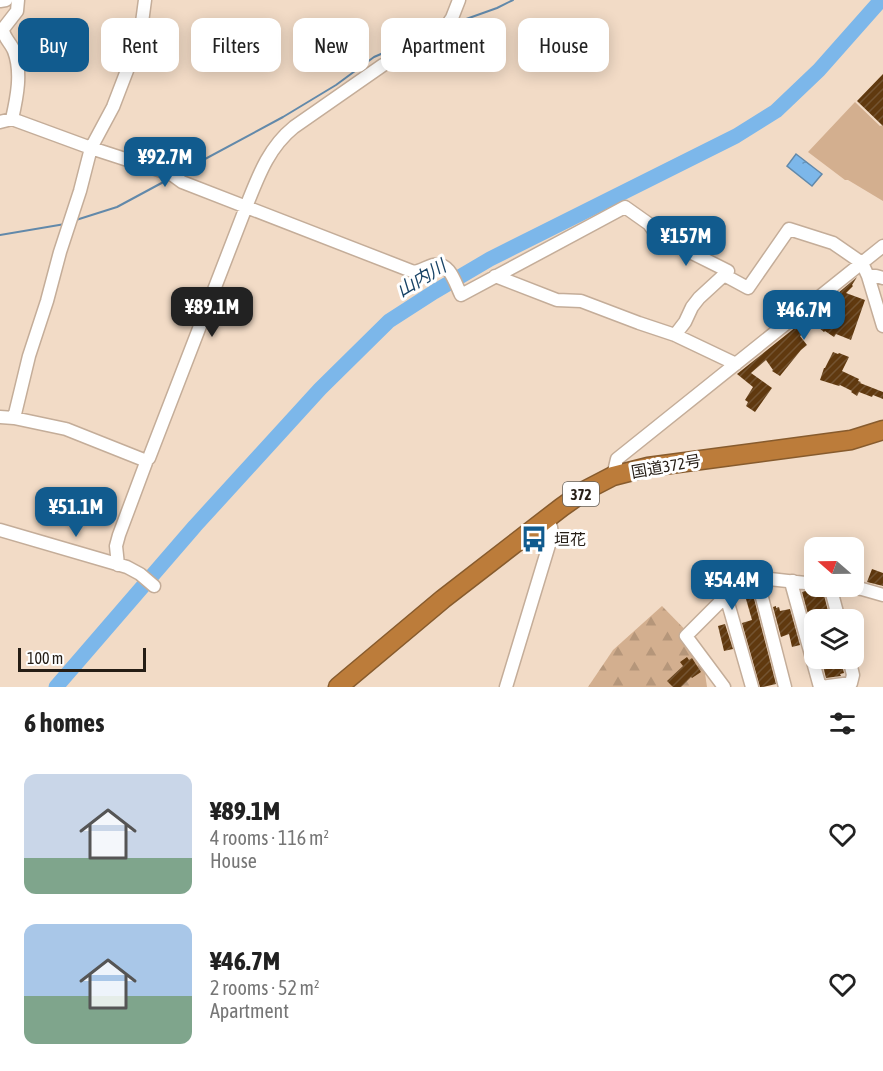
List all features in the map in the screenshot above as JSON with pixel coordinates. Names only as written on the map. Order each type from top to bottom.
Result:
[{"type":"highway","name":"国道372号","points":[[338,687],[443,599],[545,520],[586,490],[613,476],[648,467],[851,440],[883,430]]},
{"type":"street","points":[[0,1],[6,0]]},
{"type":"street","points":[[18,0],[16,11],[3,29],[3,34],[15,53],[18,81],[6,120],[171,174],[182,182],[414,272],[440,264],[448,269],[461,295],[625,207],[649,224],[656,234],[728,271],[699,298],[675,335]]},
{"type":"street","points":[[14,418],[29,356],[91,148],[113,107],[136,47],[145,0]]},
{"type":"street","points":[[118,565],[116,546],[119,535],[256,181],[272,149],[283,136],[383,65],[437,40],[452,18],[459,0]]},
{"type":"street","points":[[724,275],[748,288],[789,228],[833,243],[862,262],[883,326]]},
{"type":"street","points":[[613,476],[617,459],[883,246]]},
{"type":"street","points":[[495,276],[557,300],[581,301],[675,335],[736,364]]},
{"type":"street","points":[[868,276],[883,278]]},
{"type":"street","points":[[0,417],[66,429],[147,460]]},
{"type":"street","points":[[506,687],[552,535],[545,520]]},
{"type":"street","points":[[0,530],[127,567],[154,586]]},
{"type":"street","points":[[724,687],[686,636],[726,596],[752,577],[804,583]]},
{"type":"street","points":[[758,578],[785,687]]},
{"type":"street","points":[[792,582],[821,687],[851,683],[854,675],[852,669]]},
{"type":"street","points":[[864,590],[883,595]]},
{"type":"street","points":[[726,596],[752,687]]},
{"type":"green space","points":[[855,102],[880,126],[883,125],[883,201],[845,180],[808,152]]},
{"type":"green space","points":[[662,606],[701,646],[707,687],[588,687],[613,650]]},
{"type":"water","points":[[796,154],[822,174],[812,186],[787,166]]},
{"type":"building","points":[[883,74],[883,126],[857,101]]},
{"type":"building","points":[[857,277],[853,286],[846,293],[865,300],[851,340],[836,334],[834,337],[813,323],[800,336],[807,345],[780,376],[772,371],[766,360],[751,373],[772,388],[755,412],[746,406],[748,402],[745,400],[753,387],[737,374],[816,311],[820,317],[833,301],[831,299]]},
{"type":"building","points":[[833,352],[849,357],[842,371],[859,379],[860,383],[883,392],[883,399],[859,392],[857,396],[840,385],[820,380]]},
{"type":"building","points":[[872,569],[883,573],[883,586],[867,582]]},
{"type":"building","points":[[751,587],[776,684],[763,687],[760,687],[742,623],[752,620],[744,592]]},
{"type":"building","points":[[804,591],[804,597],[824,597],[828,609],[807,609],[802,592]]},
{"type":"building","points":[[776,606],[780,611],[790,609],[800,645],[792,647],[789,634],[781,637],[773,607]]},
{"type":"building","points":[[725,624],[733,649],[724,651],[718,626]]},
{"type":"building","points":[[687,657],[689,660],[692,658],[701,672],[691,677],[681,687],[673,687],[667,681],[683,666],[680,662]]},
{"type":"building","points":[[824,669],[843,669],[844,673],[840,674],[841,676],[826,678]]},
{"type":"waterway","points":[[469,18],[513,0]]},
{"type":"waterway","name":"山内川","points":[[56,687],[195,526],[320,389],[389,321],[490,259],[736,136],[776,111],[819,70],[881,0]]},
{"type":"waterway","points":[[179,173],[283,117],[381,54]]},
{"type":"waterway","points":[[76,220],[117,207],[169,179]]},
{"type":"waterway","points":[[0,235],[65,224]]},
{"type":"place","name":"垣花","points":[[534,539]]}]
